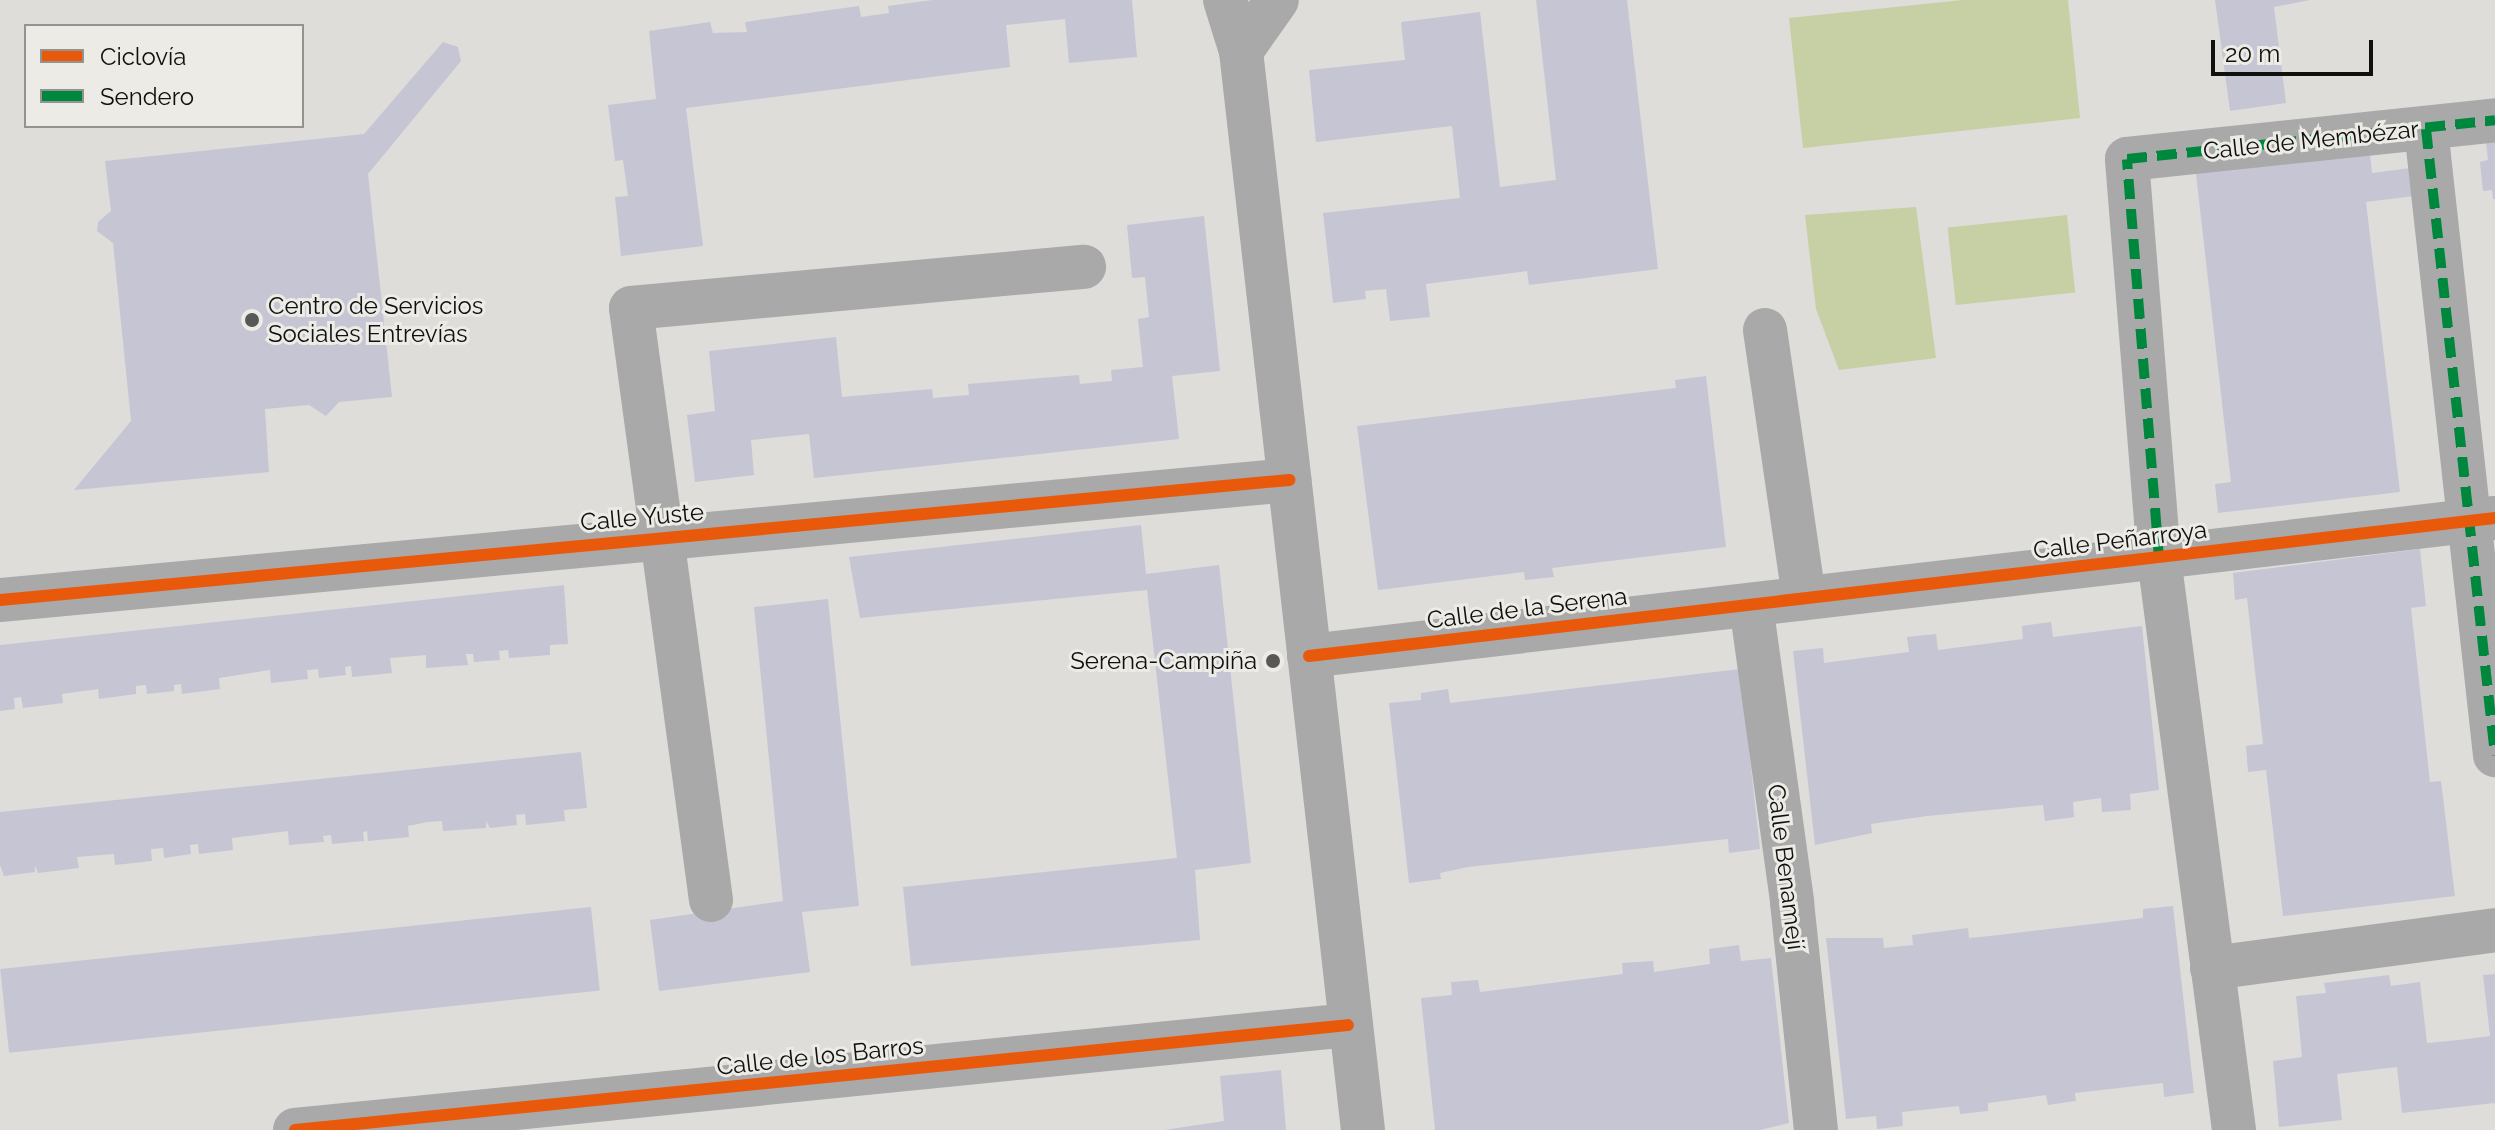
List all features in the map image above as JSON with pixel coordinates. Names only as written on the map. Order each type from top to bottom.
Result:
[{"type":"street","points":[[1225,0],[1241,51],[1348,1025],[1363,1130]]},
{"type":"street","points":[[1241,51],[1277,0]]},
{"type":"street","name":"Calle de Membézar","points":[[2127,159],[2495,120]]},
{"type":"street","points":[[2426,129],[2483,520],[2495,755]]},
{"type":"street","name":"Calle Peñarroya","points":[[2127,159],[2159,558],[2234,1130]]},
{"type":"street","name":"Calle Yuste","points":[[665,537],[631,308],[1084,267]]},
{"type":"street","points":[[1765,330],[1804,598]]},
{"type":"street","name":"Calle Yuste","points":[[0,600],[1289,480]]},
{"type":"street","name":"Calle Peñarroya","points":[[1751,605],[2483,520]]},
{"type":"street","points":[[665,537],[711,900]]},
{"type":"street","name":"Calle de la Serena","points":[[1309,656],[1751,605]]},
{"type":"street","name":"Calle Benamejí","points":[[1751,605],[1792,902],[1816,1130]]},
{"type":"street","points":[[2212,968],[2495,930]]},
{"type":"street","name":"Calle de los Barros","points":[[295,1130],[1348,1025]]},
{"type":"green space","points":[[1963,0],[2068,0],[2080,118],[1803,148],[1789,18]]},
{"type":"green space","points":[[1916,207],[1936,358],[1839,370],[1816,309],[1805,215]]},
{"type":"green space","points":[[2067,215],[2075,293],[1956,305],[1948,228]]},
{"type":"building","points":[[932,0],[1132,0],[1137,57],[1069,63],[1065,19],[1006,25],[1010,67],[686,108],[703,246],[621,256],[615,197],[628,196],[623,160],[615,161],[608,105],[656,99],[649,31],[710,22],[713,33],[747,32],[745,22],[859,6],[861,17],[889,13],[888,6]]},
{"type":"building","points":[[1536,0],[1627,0],[1658,269],[1529,285],[1527,271],[1426,284],[1430,317],[1390,321],[1386,289],[1365,291],[1366,299],[1333,303],[1323,213],[1460,198],[1452,126],[1316,142],[1309,70],[1405,60],[1401,22],[1480,12],[1500,187],[1556,180]]},
{"type":"building","points":[[2215,0],[2310,0],[2274,7],[2286,103],[2230,111]]},
{"type":"building","name":"Centro de Servicios Sociales Entrevías","points":[[443,42],[458,47],[461,61],[368,174],[392,397],[339,402],[326,416],[309,405],[265,409],[269,472],[74,490],[131,421],[113,243],[97,231],[98,222],[111,211],[105,161],[364,134]]},
{"type":"building","points":[[2495,131],[2493,199],[2492,190],[2483,191],[2480,162],[2488,160],[2485,132]]},
{"type":"building","points":[[2369,145],[2372,173],[2411,168],[2414,196],[2366,202],[2400,492],[2218,513],[2215,484],[2231,482],[2195,165]]},
{"type":"building","points":[[1204,216],[1220,371],[1172,376],[1179,439],[814,478],[809,434],[751,440],[754,475],[695,482],[687,415],[715,411],[709,351],[836,337],[842,397],[932,389],[933,398],[969,395],[968,384],[1079,375],[1080,384],[1112,381],[1111,370],[1143,367],[1138,319],[1149,317],[1145,277],[1132,278],[1127,225]]},
{"type":"building","points":[[1706,376],[1726,547],[1552,568],[1554,577],[1525,580],[1524,572],[1378,590],[1357,426],[1676,388],[1675,380]]},
{"type":"building","points":[[1141,525],[1146,574],[1219,565],[1251,863],[1195,870],[1200,940],[911,966],[903,887],[1177,858],[1147,590],[860,618],[849,557]]},
{"type":"building","points":[[2420,549],[2426,606],[2411,608],[2430,782],[2441,781],[2455,896],[2283,916],[2266,770],[2248,772],[2246,746],[2263,744],[2247,598],[2235,600],[2233,573]]},
{"type":"building","points":[[564,585],[568,644],[550,645],[550,655],[509,658],[508,650],[499,651],[500,660],[474,662],[473,654],[466,654],[468,665],[426,668],[426,655],[390,658],[392,673],[352,677],[351,666],[345,667],[346,675],[319,678],[318,669],[307,670],[308,679],[271,683],[270,670],[219,678],[220,689],[182,694],[181,684],[174,685],[174,691],[147,694],[146,685],[136,686],[136,694],[99,699],[98,689],[62,694],[63,703],[23,708],[21,697],[14,698],[15,709],[0,711],[0,645]]},
{"type":"building","points":[[828,599],[859,906],[802,912],[810,972],[659,991],[650,920],[783,901],[754,607]]},
{"type":"building","points":[[2051,622],[2053,637],[2142,626],[2159,790],[2130,794],[2131,810],[2102,812],[2101,798],[2073,802],[2074,817],[2045,821],[2043,805],[1927,816],[1871,824],[1872,833],[1815,845],[1793,651],[1823,648],[1824,663],[1909,652],[1907,637],[1936,634],[1938,650],[2023,639],[2022,626]]},
{"type":"building","points":[[1740,669],[1760,849],[1729,853],[1728,839],[1468,867],[1440,873],[1441,879],[1409,883],[1389,703],[1421,700],[1421,693],[1448,689],[1450,703]]},
{"type":"building","points":[[581,752],[587,808],[564,810],[565,821],[526,825],[525,814],[516,815],[517,825],[490,828],[486,821],[486,828],[443,831],[442,821],[428,822],[408,826],[409,837],[368,841],[367,831],[363,832],[364,841],[332,844],[331,835],[323,836],[324,842],[289,845],[288,831],[232,838],[233,850],[199,854],[198,844],[190,845],[191,854],[164,858],[163,848],[151,849],[152,861],[115,865],[114,854],[77,857],[79,868],[38,873],[35,865],[35,872],[4,876],[0,865],[0,812]]},
{"type":"building","points":[[2173,906],[2194,1093],[2164,1097],[2163,1083],[2075,1093],[2076,1101],[2048,1105],[2046,1095],[1988,1103],[1988,1111],[1960,1114],[1959,1106],[1902,1112],[1903,1126],[1877,1129],[1876,1116],[1846,1119],[1826,938],[1883,938],[1884,948],[1913,945],[1912,935],[1968,928],[1969,938],[1999,935],[2143,918],[2143,909]]},
{"type":"building","points":[[591,907],[600,991],[9,1053],[0,969]]},
{"type":"building","points":[[1739,945],[1741,961],[1771,958],[1789,1123],[1760,1130],[1435,1130],[1421,998],[1452,995],[1451,982],[1478,980],[1480,992],[1623,974],[1622,963],[1653,961],[1654,972],[1710,964],[1709,949]]},
{"type":"building","points":[[2495,974],[2495,1103],[2402,1113],[2397,1067],[2337,1074],[2342,1120],[2279,1127],[2273,1061],[2302,1057],[2296,996],[2326,993],[2324,983],[2389,975],[2391,986],[2420,982],[2427,1043],[2459,1040],[2490,1036],[2483,975]]},
{"type":"building","points":[[1281,1070],[1286,1130],[1164,1130],[1224,1121],[1220,1076]]},
{"type":"marked path","points":[[2159,558],[2127,159],[2495,120]]},
{"type":"marked path","points":[[2426,129],[2495,755]]},
{"type":"cycle path","points":[[0,600],[1289,480]]},
{"type":"cycle path","points":[[1309,656],[2495,518]]},
{"type":"cycle path","points":[[295,1130],[1348,1025]]},
{"type":"place","name":"Centro de Servicios Sociales Entrevías","points":[[252,320]]},
{"type":"place","name":"Serena-Campiña","points":[[1273,661]]}]
